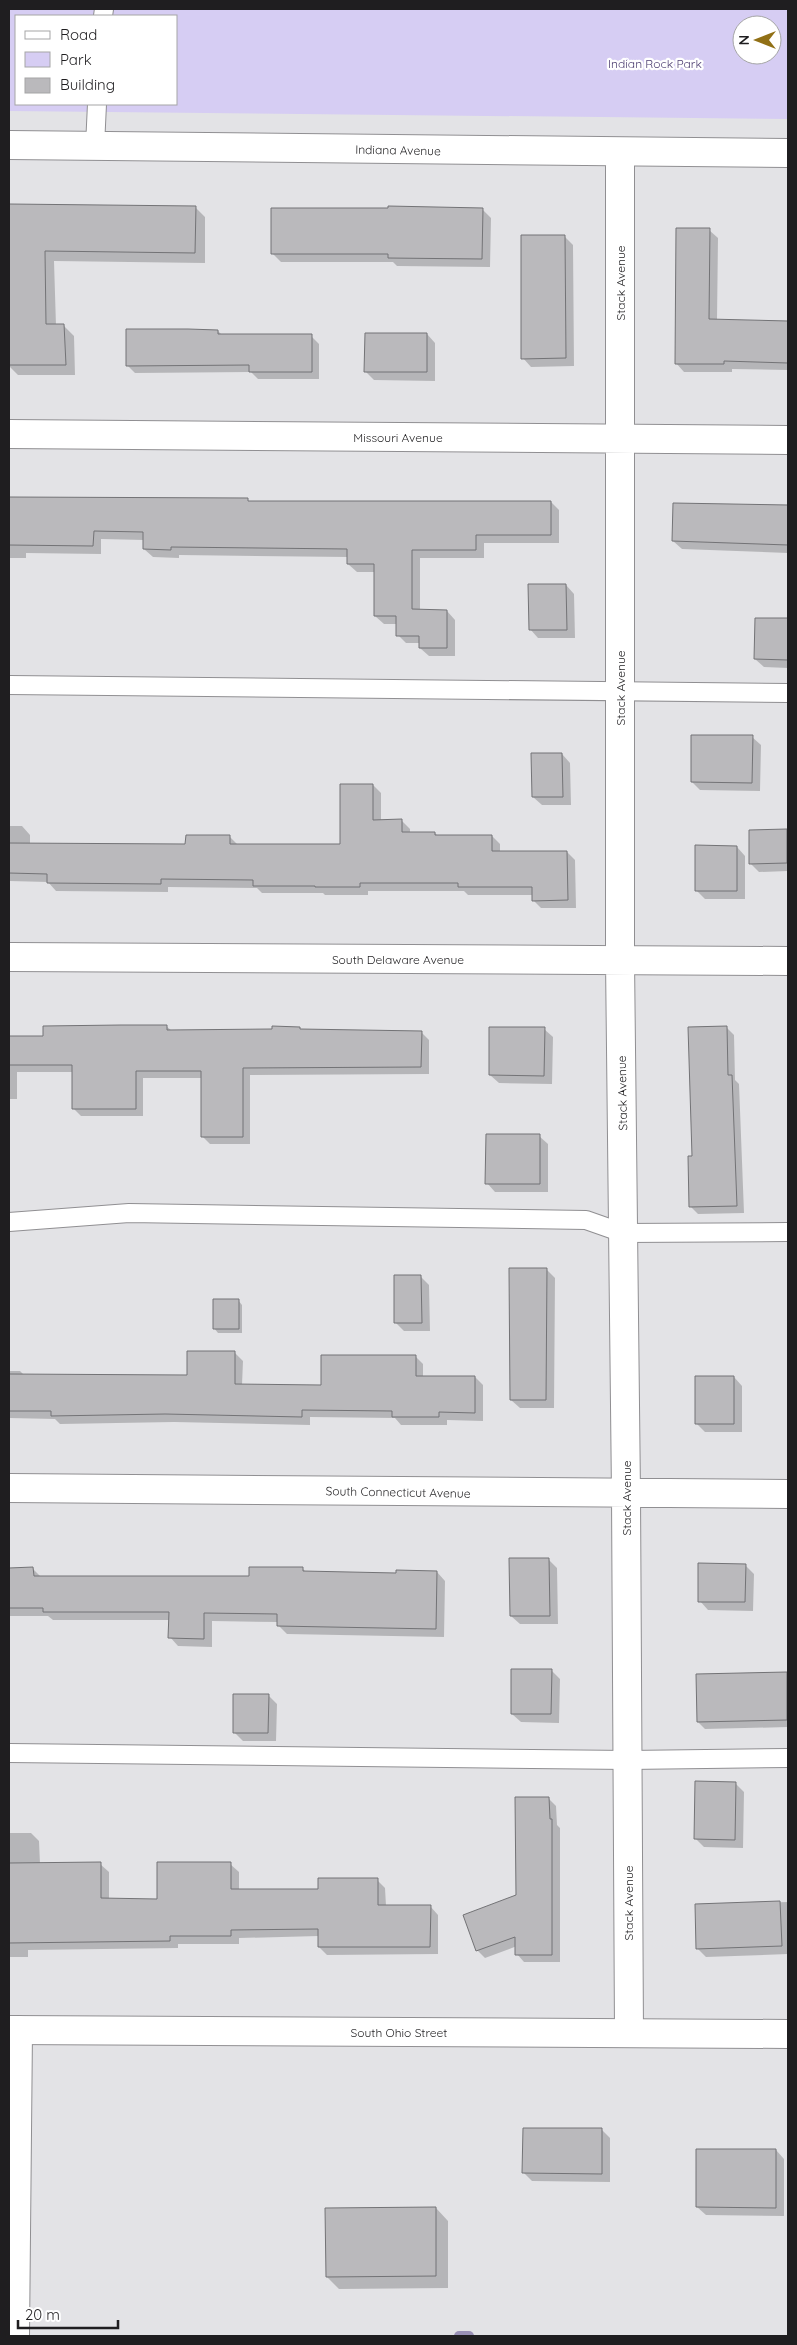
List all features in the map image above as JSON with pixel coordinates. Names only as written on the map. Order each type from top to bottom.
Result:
[{"type":"street","name":"Indiana Avenue","points":[[9,145],[788,154]]},
{"type":"street","name":"Stack Avenue","points":[[620,153],[620,960],[626,1494],[629,2033]]},
{"type":"street","name":"Missouri Avenue","points":[[9,434],[788,440]]},
{"type":"street","name":"South Delaware Avenue","points":[[9,957],[788,961]]},
{"type":"street","name":"South Connecticut Avenue","points":[[9,1488],[788,1494]]},
{"type":"street","name":"South Ohio Street","points":[[13,2030],[788,2034]]},
{"type":"street","points":[[13,2030],[15,2336]]},
{"type":"lane","points":[[95,146],[98,105]]},
{"type":"lane","points":[[9,686],[788,693]]},
{"type":"lane","points":[[9,1222],[129,1213],[586,1220],[623,1232],[788,1232]]},
{"type":"lane","points":[[9,1754],[628,1760],[788,1758]]},
{"type":"green space","name":"Indian Rock Park","points":[[9,9],[788,9],[788,119],[9,111]]},
{"type":"building","points":[[9,204],[196,206],[195,253],[45,251],[46,324],[64,324],[66,365],[9,365]]},
{"type":"building","points":[[388,206],[483,208],[482,259],[388,258],[388,254],[271,254],[271,208],[388,208]]},
{"type":"building","points":[[676,228],[710,228],[709,319],[788,321],[788,363],[724,361],[724,364],[675,364]]},
{"type":"building","points":[[521,235],[565,235],[566,358],[521,359]]},
{"type":"building","points":[[126,329],[218,330],[218,334],[312,334],[312,372],[249,372],[249,365],[126,366]]},
{"type":"building","points":[[365,333],[427,333],[427,372],[364,372]]},
{"type":"building","points":[[9,497],[248,498],[248,501],[551,501],[551,535],[476,535],[476,550],[412,550],[412,609],[447,610],[447,648],[419,648],[419,636],[396,636],[396,616],[374,616],[374,564],[347,564],[347,549],[171,547],[171,550],[143,549],[143,532],[94,531],[93,546],[9,545]]},
{"type":"building","points":[[673,503],[788,505],[788,545],[672,541]]},
{"type":"building","points":[[528,584],[566,584],[567,630],[529,630]]},
{"type":"building","points":[[755,618],[788,618],[788,660],[754,659]]},
{"type":"building","points":[[691,735],[753,735],[752,783],[691,782]]},
{"type":"building","points":[[531,753],[562,753],[563,797],[532,797]]},
{"type":"building","points":[[340,784],[373,784],[373,820],[402,819],[402,832],[435,832],[435,835],[492,835],[492,851],[567,851],[568,900],[532,901],[532,887],[458,887],[458,883],[360,883],[360,887],[315,887],[253,886],[253,880],[161,879],[161,884],[47,883],[47,874],[9,873],[9,843],[185,844],[186,835],[230,835],[230,844],[340,844]]},
{"type":"building","points":[[787,829],[787,863],[749,864],[749,830]]},
{"type":"building","points":[[695,845],[737,846],[737,891],[695,891]]},
{"type":"building","points":[[167,1025],[167,1030],[272,1029],[272,1026],[300,1027],[300,1029],[422,1031],[421,1067],[243,1068],[243,1137],[201,1137],[201,1071],[136,1071],[136,1109],[72,1109],[72,1065],[9,1065],[9,1036],[43,1036],[43,1026]]},
{"type":"building","points":[[727,1026],[728,1075],[732,1075],[737,1206],[689,1207],[688,1156],[692,1156],[688,1027]]},
{"type":"building","points":[[489,1027],[545,1027],[544,1076],[489,1075]]},
{"type":"building","points":[[486,1134],[540,1134],[540,1184],[485,1184]]},
{"type":"building","points":[[509,1268],[547,1268],[546,1400],[510,1400]]},
{"type":"building","points":[[394,1275],[421,1275],[422,1323],[394,1323]]},
{"type":"building","points":[[213,1299],[239,1299],[239,1329],[213,1329]]},
{"type":"building","points":[[187,1351],[235,1351],[235,1384],[321,1385],[321,1355],[416,1355],[416,1376],[475,1376],[475,1413],[439,1412],[439,1417],[392,1417],[392,1411],[302,1410],[302,1417],[165,1414],[51,1416],[51,1411],[9,1411],[9,1374],[187,1375]]},
{"type":"building","points":[[695,1376],[734,1376],[734,1424],[695,1424]]},
{"type":"building","points":[[509,1558],[549,1558],[550,1616],[510,1616]]},
{"type":"building","points":[[698,1563],[746,1564],[745,1602],[698,1602]]},
{"type":"building","points":[[33,1567],[34,1576],[249,1576],[249,1567],[303,1567],[303,1571],[396,1573],[396,1570],[437,1571],[436,1629],[277,1626],[277,1614],[204,1613],[204,1639],[168,1638],[169,1612],[43,1612],[43,1608],[9,1608],[9,1568]]},
{"type":"building","points":[[511,1669],[552,1669],[551,1714],[511,1714]]},
{"type":"building","points":[[787,1672],[787,1720],[697,1722],[696,1674]]},
{"type":"building","points":[[233,1694],[269,1694],[268,1733],[233,1733]]},
{"type":"building","points":[[695,1781],[736,1782],[735,1840],[694,1839]]},
{"type":"building","points":[[515,1797],[549,1797],[550,1819],[552,1819],[552,1955],[515,1955],[515,1937],[476,1951],[463,1915],[516,1895]]},
{"type":"building","points":[[101,1862],[101,1898],[157,1899],[157,1862],[231,1862],[231,1889],[318,1889],[318,1878],[378,1878],[378,1905],[431,1905],[430,1947],[318,1947],[318,1929],[231,1930],[231,1936],[170,1936],[170,1941],[9,1943],[9,1863]]},
{"type":"building","points":[[780,1901],[782,1946],[696,1949],[695,1904]]},
{"type":"building","points":[[523,2128],[602,2128],[602,2174],[522,2173]]},
{"type":"building","points":[[696,2149],[776,2149],[776,2208],[696,2207]]},
{"type":"building","points":[[436,2207],[436,2276],[326,2277],[325,2208]]},
{"type":"waterway","points":[[459,2336],[469,2336]]}]
